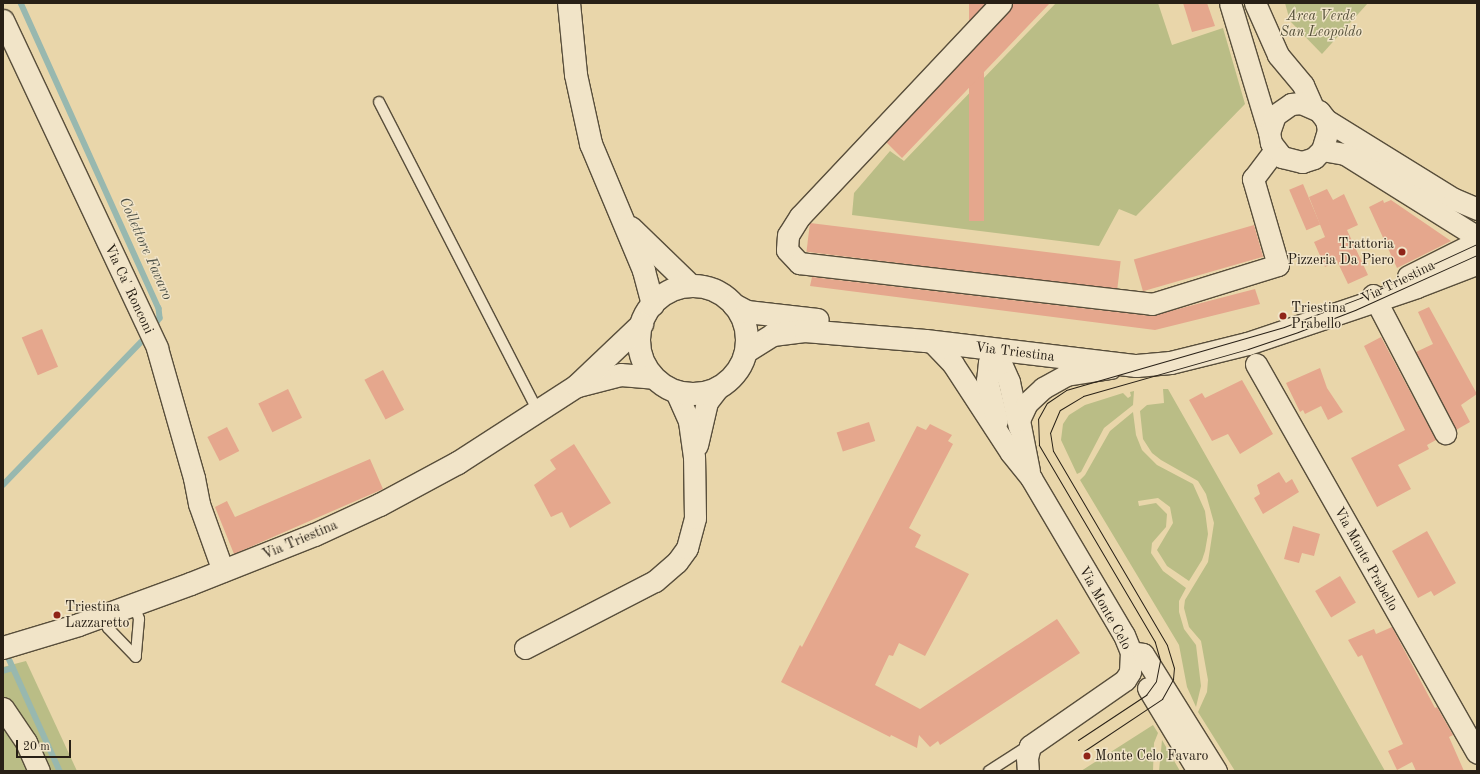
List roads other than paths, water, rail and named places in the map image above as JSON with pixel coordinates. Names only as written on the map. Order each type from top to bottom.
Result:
[{"type":"street","points":[[570,3],[582,110],[603,177],[623,220],[644,272],[653,305]]},
{"type":"street","points":[[1001,3],[800,216],[788,236],[787,250],[799,263],[1152,304],[1278,265],[1253,179],[1272,141],[1271,122],[1282,108],[1302,103],[1474,209]]},
{"type":"street","points":[[1230,3],[1272,141],[1287,159],[1302,162],[1314,158],[1322,150],[1328,130],[1303,85],[1286,66],[1270,40],[1255,3]]},
{"type":"street","name":"Via Ca' Ronconi","points":[[3,20],[157,348],[200,504],[223,571]]},
{"type":"street","points":[[1322,150],[1345,154],[1475,246]]},
{"type":"street","points":[[623,220],[691,286]]},
{"type":"street","name":"Via Triestina","points":[[734,304],[747,312],[893,327],[926,342],[1137,366],[1198,359],[1296,328],[1375,298],[1417,287],[1475,246]]},
{"type":"street","name":"Via Triestina","points":[[1375,298],[1475,246]]},
{"type":"street","points":[[694,457],[707,402],[717,389],[730,380],[740,367],[746,352],[746,330],[743,319],[734,304],[722,294],[707,288],[691,286],[677,289],[653,305],[642,324],[641,353],[654,378],[676,392],[697,394],[717,389]]},
{"type":"street","points":[[1375,298],[1444,433]]},
{"type":"street","name":"Via Triestina","points":[[3,648],[134,605],[315,535],[380,505],[458,463],[577,386],[642,324]]},
{"type":"street","points":[[746,352],[769,336],[805,331],[926,342]]},
{"type":"street","name":"Via Monte Celo","points":[[926,342],[953,364],[1007,447],[1031,478],[1124,635],[1131,659],[1128,676],[1121,684],[1035,741]]},
{"type":"street","name":"Via Monte Celo","points":[[994,350],[989,362],[987,380],[994,412],[1007,447]]},
{"type":"street","name":"Via Monte Celo","points":[[994,350],[1010,382],[1031,478]]},
{"type":"street","name":"Via Monte Prabello","points":[[1256,364],[1477,754]]},
{"type":"street","name":"Via Monte Celo","points":[[1019,428],[1019,420],[1024,408],[1053,381],[1082,370],[1137,366]]},
{"type":"street","name":"Via Triestina","points":[[577,386],[621,375],[654,378]]},
{"type":"street","points":[[525,648],[655,580],[677,562],[692,536],[695,518],[694,457],[689,421],[676,392]]},
{"type":"street","points":[[1198,771],[1131,659],[1143,654],[1216,771]]},
{"type":"street","points":[[3,708],[26,742],[39,771]]},
{"type":"street","points":[[1028,771],[1028,751],[1035,741]]},
{"type":"lane","points":[[379,102],[538,411]]},
{"type":"lane","points":[[103,616],[108,628],[136,657],[139,618],[134,605]]},
{"type":"lane","points":[[989,771],[1035,741]]},
{"type":"waterway","name":"Collettore Favaro","points":[[21,3],[159,308],[160,318],[153,329]]},
{"type":"waterway","name":"Collettore Favaro","points":[[3,485],[146,337]]},
{"type":"waterway","name":"Collettore Favaro","points":[[6,652],[60,771]]},
{"type":"waterway","points":[[3,671],[13,668]]},
{"type":"tram line","points":[[1078,740],[1146,695],[1156,681],[1160,660],[1155,642],[1039,445],[1038,419],[1047,403],[1066,390],[1284,327],[1360,298],[1477,244]]},
{"type":"tram line","points":[[1084,751],[1162,699],[1173,679],[1174,668],[1167,645],[1053,451],[1050,433],[1060,410],[1083,396],[1248,349],[1298,332],[1355,310],[1477,255]]},
{"type":"place","name":"Trattoria Pizzeria Da Piero","points":[[1402,252]]},
{"type":"place","name":"Triestina Prabello","points":[[1283,316]]},
{"type":"place","name":"Triestina Lazzaretto","points":[[57,615]]},
{"type":"place","name":"Monte Celo Favaro","points":[[1087,756]]},
{"type":"park label","name":"Area Verde San Leopoldo","points":[[1321,24]]}]
